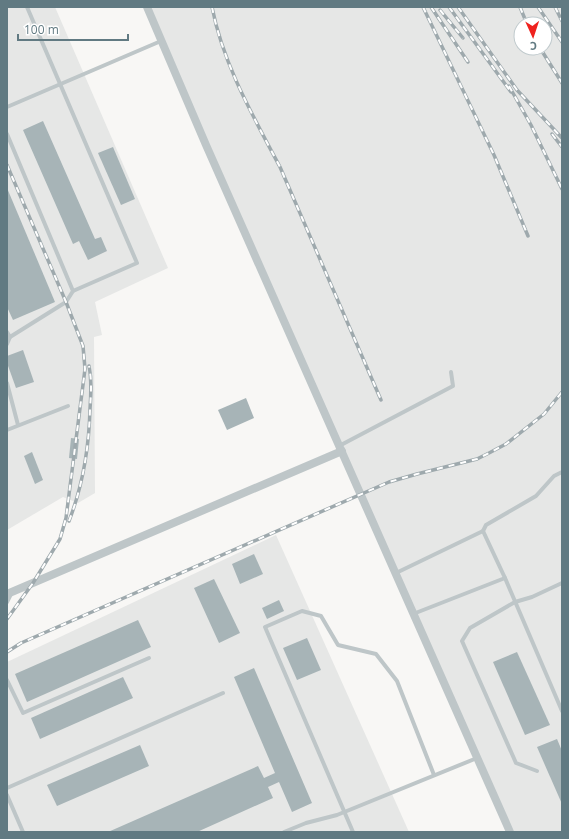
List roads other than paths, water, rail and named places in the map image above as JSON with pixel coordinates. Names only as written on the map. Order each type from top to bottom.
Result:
[{"type":"street","points":[[147,7],[340,449],[510,832]]},
{"type":"street","points":[[10,593],[340,449]]},
{"type":"lane","points":[[7,344],[10,337],[66,302],[73,291],[137,264],[27,7]]},
{"type":"lane","points":[[7,107],[161,41]]},
{"type":"lane","points":[[7,134],[73,291]]},
{"type":"lane","points":[[7,332],[10,337]]},
{"type":"lane","points":[[340,449],[453,386],[451,372]]},
{"type":"lane","points":[[7,383],[18,425]]},
{"type":"lane","points":[[7,430],[68,406]]},
{"type":"lane","points":[[395,573],[483,531],[486,525],[536,496],[554,476],[562,472]]},
{"type":"lane","points":[[483,531],[505,578],[562,711]]},
{"type":"lane","points":[[414,614],[505,578]]},
{"type":"lane","points":[[537,771],[516,763],[462,641],[470,628],[515,602],[562,583]]},
{"type":"lane","points":[[7,602],[10,593]]},
{"type":"lane","points":[[353,832],[265,627],[302,611],[321,616],[338,645],[376,654],[397,681],[434,775]]},
{"type":"lane","points":[[7,680],[23,713],[149,658]]},
{"type":"lane","points":[[7,788],[223,693]]},
{"type":"lane","points":[[284,832],[306,823],[345,812],[477,758]]},
{"type":"lane","points":[[7,795],[23,832]]},
{"type":"railway","points":[[212,7],[223,49],[231,69],[280,167],[381,400]]},
{"type":"railway","points":[[423,7],[494,155],[528,236]]},
{"type":"railway","points":[[431,7],[468,62]]},
{"type":"railway","points":[[449,7],[511,92]]},
{"type":"railway","points":[[458,7],[517,90],[562,138]]},
{"type":"railway","points":[[520,7],[524,16]]},
{"type":"railway","points":[[538,7],[562,42]]},
{"type":"railway","points":[[555,7],[562,21]]},
{"type":"railway","points":[[440,10],[463,38]]},
{"type":"railway","points":[[545,56],[562,83]]},
{"type":"railway","points":[[509,86],[531,125],[562,189]]},
{"type":"railway","points":[[552,134],[562,147]]},
{"type":"railway","points":[[7,165],[66,302],[83,346],[85,369],[66,518],[60,539],[33,583],[7,619]]},
{"type":"railway","points":[[69,521],[82,480],[87,452],[91,392],[89,366]]},
{"type":"railway","points":[[7,652],[21,643],[389,482],[477,459],[506,444],[544,414],[562,392]]}]
